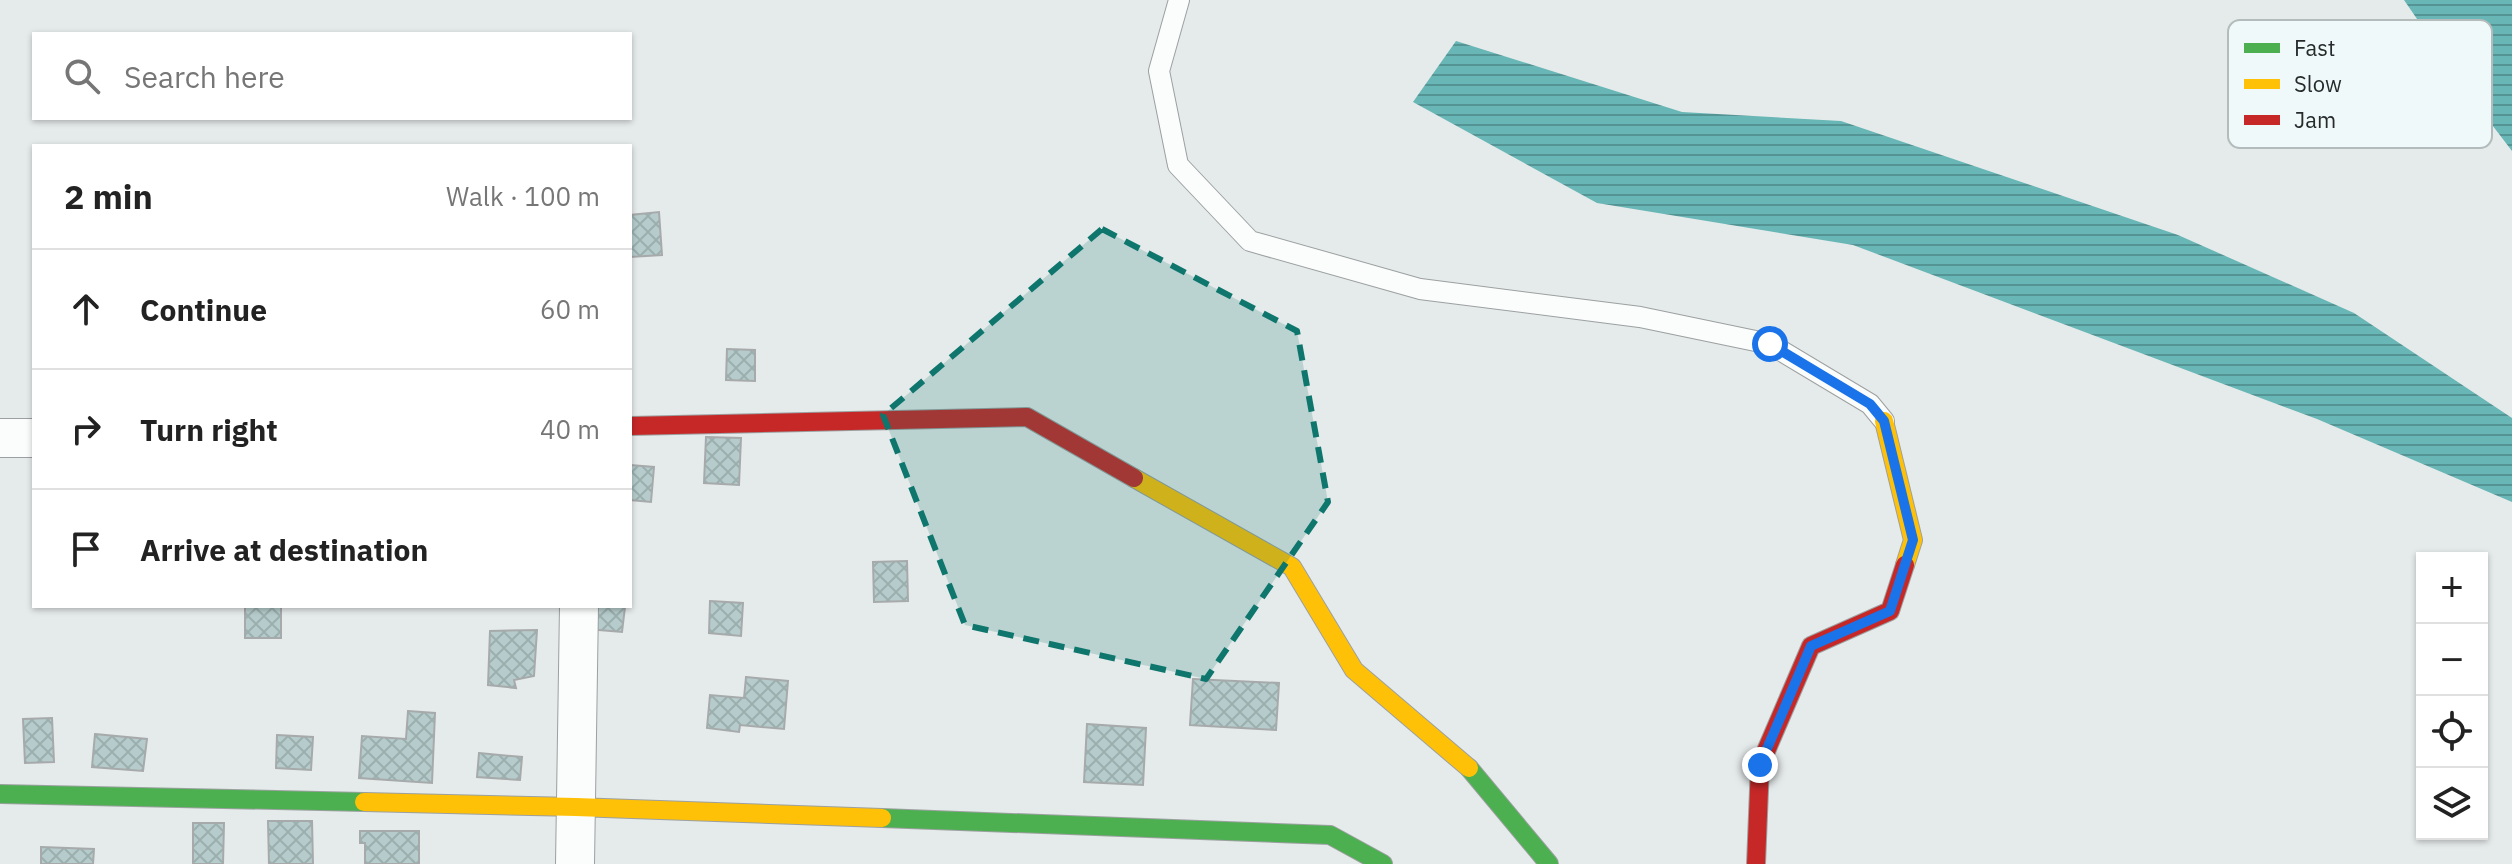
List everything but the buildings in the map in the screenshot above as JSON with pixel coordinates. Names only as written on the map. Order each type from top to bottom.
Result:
[{"type":"street","points":[[632,426],[1027,417],[1292,567],[1354,670],[1465,763],[1549,864]]},
{"type":"street","points":[[1756,864],[1760,765],[1811,646],[1890,611],[1913,540],[1884,421]]},
{"type":"street","points":[[0,438],[32,438]]},
{"type":"street","points":[[575,864],[579,608]]},
{"type":"street","points":[[0,794],[576,807],[1330,835],[1383,864]]},
{"type":"lane","points":[[1179,0],[1159,71],[1178,165],[1250,241],[1420,289],[1640,317],[1770,344],[1870,404],[1884,421]]},
{"type":"highlighted area","points":[[1102,229],[1297,331],[1328,502],[1206,679],[965,625],[883,415]]},
{"type":"water","points":[[2404,0],[2512,0],[2512,151],[2492,125],[2492,20],[2418,20]]},
{"type":"water","points":[[1456,41],[1682,112],[1841,121],[2178,235],[2354,313],[2512,418],[2512,502],[2317,419],[1853,245],[1597,203],[1413,102]]},
{"type":"traffic: fast","points":[[1469,768],[1549,864]]},
{"type":"traffic: fast","points":[[0,794],[364,802]]},
{"type":"traffic: fast","points":[[882,818],[1330,835],[1383,864]]},
{"type":"traffic: slow","points":[[1884,421],[1913,540],[1905,565]]},
{"type":"traffic: slow","points":[[1134,478],[1292,567],[1354,670],[1469,768]]},
{"type":"traffic: slow","points":[[364,802],[882,818]]},
{"type":"traffic: jam","points":[[632,426],[1027,417],[1134,478]]},
{"type":"traffic: jam","points":[[1756,864],[1760,765],[1811,646],[1890,611],[1905,565]]},
{"type":"route","points":[[1760,765],[1811,646],[1890,611],[1913,540],[1884,421],[1870,404],[1770,344]]}]
